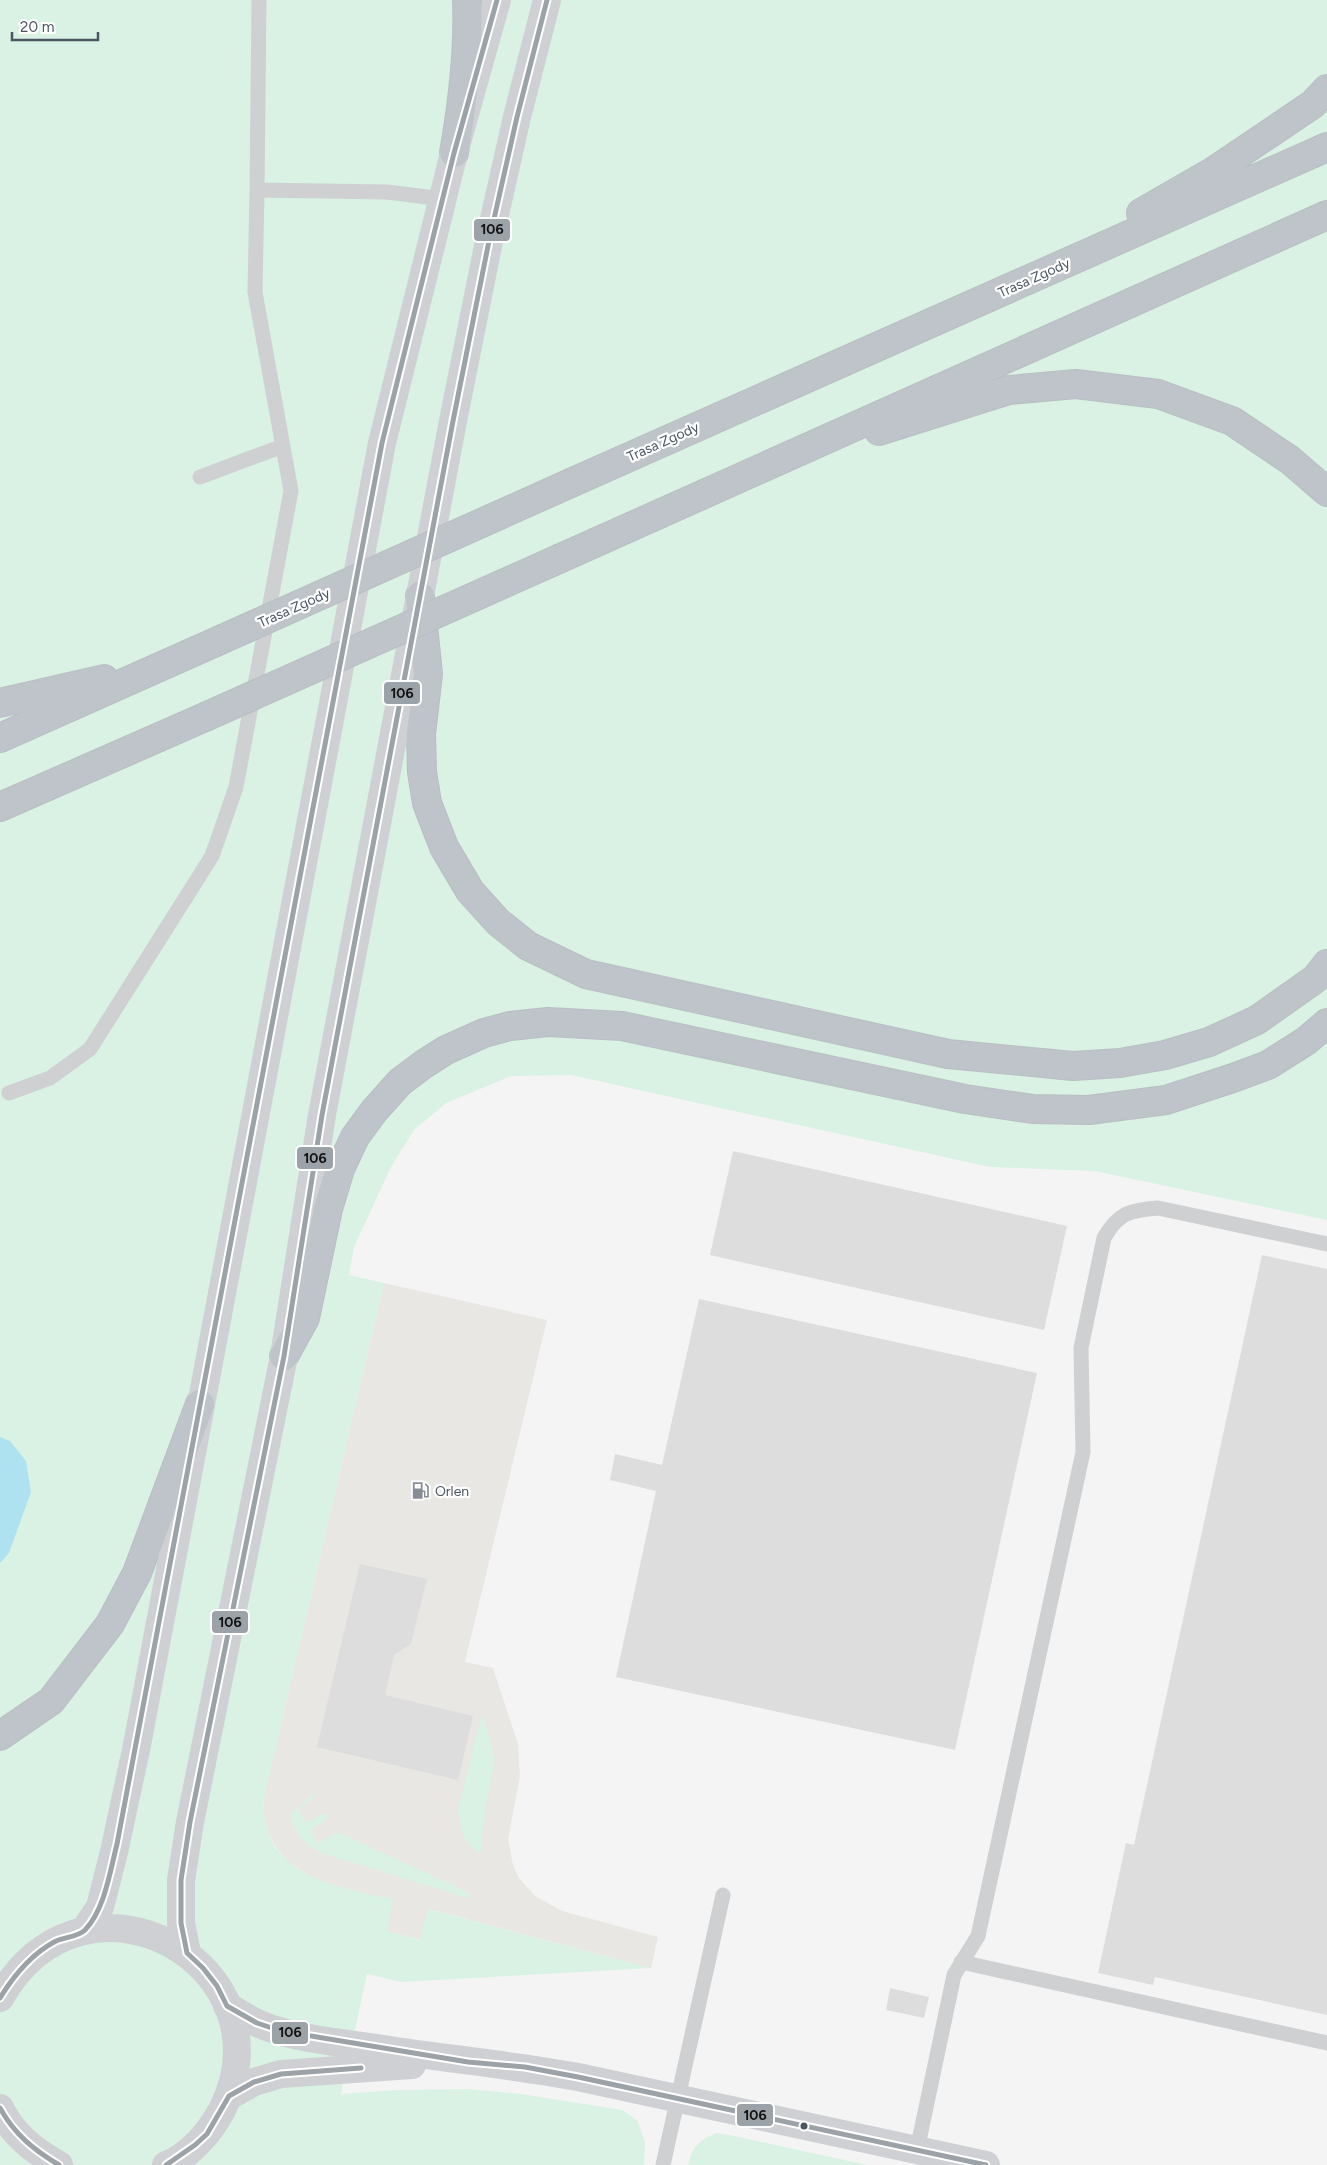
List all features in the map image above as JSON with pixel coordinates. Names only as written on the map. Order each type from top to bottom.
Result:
[{"type":"highway","points":[[454,153],[462,105],[466,57],[467,0]]},
{"type":"highway","points":[[1017,285],[1214,171],[1313,104],[1327,89]]},
{"type":"highway","name":"Trasa Zgody","points":[[0,738],[1327,147]]},
{"type":"highway","points":[[0,806],[561,558],[1327,215]]},
{"type":"highway","points":[[756,470],[1009,390],[1076,384],[1158,394],[1232,420],[1290,460],[1327,492]]},
{"type":"highway","points":[[420,596],[428,674],[421,734],[422,772],[427,803],[444,847],[470,891],[498,922],[528,946],[586,974],[948,1054],[1022,1063],[1074,1066],[1120,1064],[1164,1055],[1209,1042],[1257,1020],[1314,979],[1327,964]]},
{"type":"highway","points":[[0,703],[164,666]]},
{"type":"highway","points":[[284,1356],[305,1318],[328,1209],[340,1169],[355,1137],[374,1111],[400,1082],[446,1050],[484,1033],[510,1026],[548,1022],[622,1026],[965,1099],[1033,1109],[1090,1110],[1166,1100],[1242,1075],[1268,1065],[1306,1041],[1327,1023]]},
{"type":"highway","points":[[0,1736],[51,1701],[110,1624],[137,1574],[200,1404]]},
{"type":"main road","points":[[84,1931],[100,1907],[137,1745],[382,443],[454,153],[497,0]]},
{"type":"main road","points":[[187,1953],[181,1923],[181,1880],[190,1822],[284,1356],[322,1115],[489,241],[517,117],[547,0]]},
{"type":"main road","points":[[0,1998],[11,1978],[31,1957],[56,1941],[84,1931],[105,1928],[127,1929],[148,1933],[168,1941],[187,1953],[203,1968],[217,1986],[227,2006],[234,2028],[237,2050],[235,2073],[229,2096],[207,2134],[196,2146],[166,2165]]},
{"type":"main road","points":[[227,2006],[257,2023],[281,2031],[468,2062],[525,2067],[678,2097],[986,2165]]},
{"type":"main road","points":[[229,2096],[254,2082],[281,2074],[468,2062]]},
{"type":"main road","points":[[0,2108],[8,2132],[37,2158],[59,2165]]},
{"type":"lane","points":[[9,1093],[50,1078],[90,1049],[212,856],[236,787],[291,492],[254,292],[259,0]]},
{"type":"lane","points":[[256,190],[388,192],[443,199]]},
{"type":"lane","points":[[200,477],[283,446]]},
{"type":"lane","points":[[918,2150],[954,1975],[978,1936],[1083,1452],[1081,1348],[1104,1238],[1112,1223],[1126,1214],[1140,1209],[1158,1208],[1327,1244]]},
{"type":"lane","points":[[663,2165],[722,1895]]},
{"type":"lane","points":[[961,1962],[1327,2043]]},
{"type":"shaded area","name":"Orlen","points":[[384,1283],[547,1320],[465,1662],[493,1668],[518,1744],[520,1776],[508,1839],[513,1865],[519,1878],[535,1896],[562,1911],[658,1937],[651,1968],[429,1909],[421,1940],[386,1931],[327,1883],[312,1877],[289,1863],[278,1850],[268,1833],[264,1817],[264,1797]]},
{"type":"green space","points":[[0,0],[1327,0],[1327,1220],[1095,1171],[990,1167],[571,1075],[511,1076],[446,1103],[414,1130],[391,1167],[354,1247],[349,1275],[384,1283],[264,1797],[266,1823],[274,1844],[287,1860],[304,1872],[325,1882],[393,1900],[386,1931],[420,1940],[428,1909],[651,1968],[402,1982],[367,1974],[341,2094],[397,2090],[468,2089],[521,2094],[622,2110],[637,2120],[645,2142],[644,2165],[0,2165]]},
{"type":"green space","points":[[481,1717],[487,1729],[495,1759],[483,1822],[482,1850],[480,1853],[475,1851],[463,1836],[458,1811]]},
{"type":"green space","points":[[314,1793],[315,1796],[298,1810],[307,1823],[324,1813],[328,1815],[328,1819],[310,1830],[318,1843],[336,1833],[344,1835],[468,1892],[470,1896],[467,1898],[322,1853],[310,1846],[298,1833],[291,1814]]},
{"type":"green space","points":[[716,2133],[867,2165],[688,2165],[697,2145]]},
{"type":"water","points":[[0,1437],[10,1441],[26,1461],[31,1492],[9,1553],[0,1563]]},
{"type":"building","points":[[733,1151],[1067,1226],[1044,1330],[710,1255]]},
{"type":"building","points":[[1262,1255],[1327,1269],[1327,2015],[1155,1977],[1153,1985],[1098,1973],[1126,1843],[1134,1845]]},
{"type":"building","points":[[699,1299],[1037,1373],[955,1750],[616,1677],[656,1491],[610,1480],[615,1454],[662,1465]]},
{"type":"building","points":[[360,1564],[427,1579],[411,1644],[394,1655],[385,1695],[473,1716],[458,1780],[317,1747]]},
{"type":"building","points":[[890,1988],[929,1997],[924,2018],[886,2010]]},
{"type":"transit line","name":"106","points":[[0,1998],[17,1973],[39,1952],[56,1941],[75,1936],[85,1930],[102,1901],[109,1878],[117,1844],[382,443],[454,153],[497,0]]},
{"type":"transit line","name":"106","points":[[547,0],[517,117],[489,241],[453,421],[322,1115],[284,1356],[190,1822],[181,1880],[181,1923],[187,1953],[203,1968],[217,1986],[227,2006],[257,2023],[281,2031],[468,2062],[525,2067],[578,2077],[986,2165]]},
{"type":"transit line","name":"106","points":[[166,2165],[195,2145],[207,2134],[229,2096],[254,2082],[281,2074],[361,2068]]},
{"type":"transit line","name":"106","points":[[0,2108],[25,2141],[59,2165]]},
{"type":"place","name":"Orlen","points":[[421,1491]]}]
